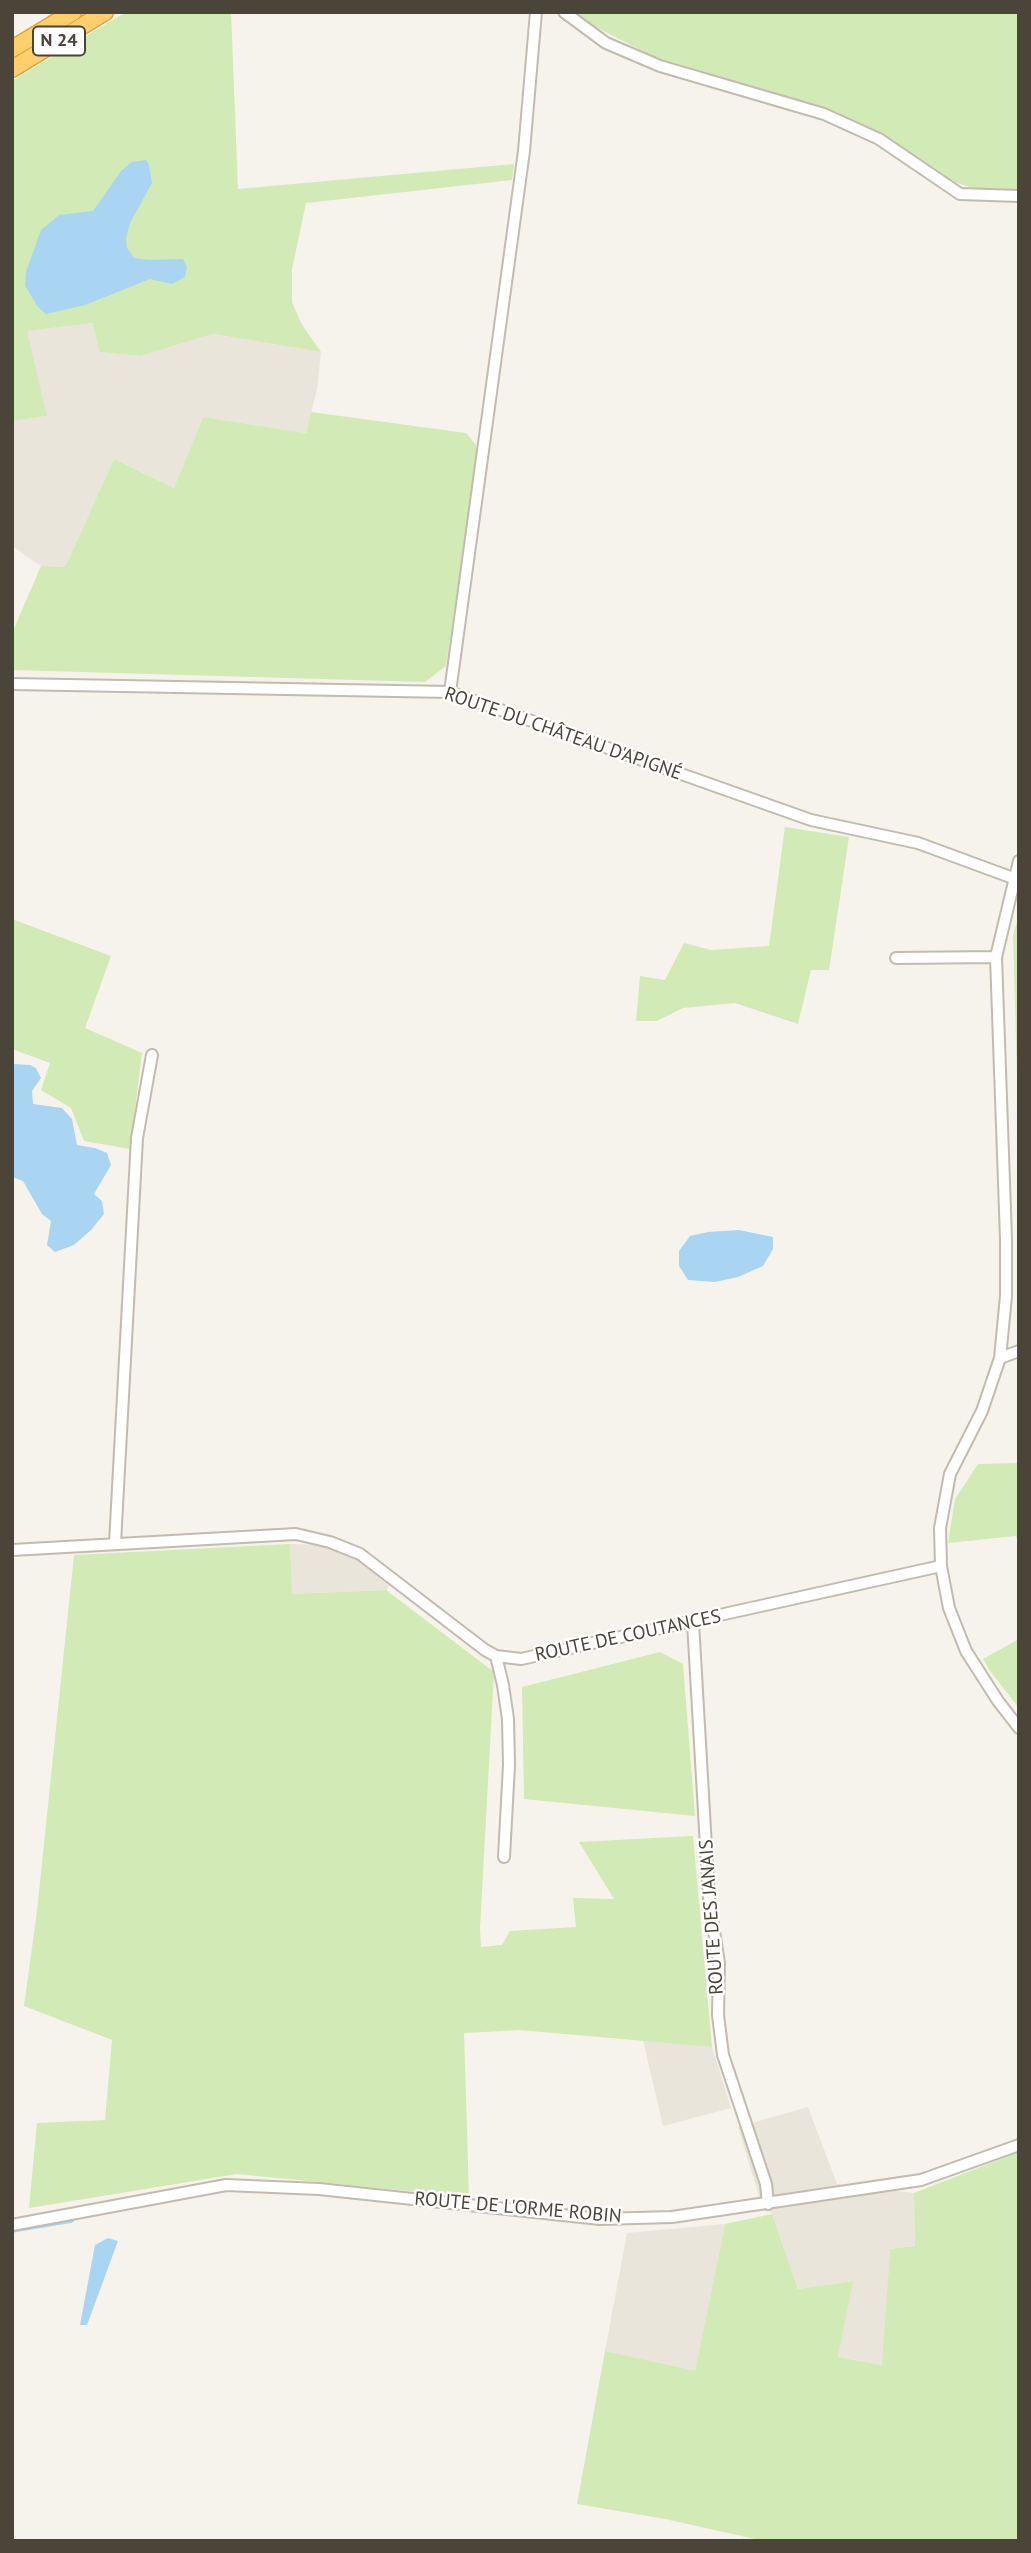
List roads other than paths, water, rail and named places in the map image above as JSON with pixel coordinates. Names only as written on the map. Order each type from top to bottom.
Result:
[{"type":"highway","name":"N 24","points":[[12,49],[73,12]]},
{"type":"highway","name":"N 24","points":[[12,69],[105,12]]},
{"type":"street","points":[[450,692],[524,151],[536,12]]},
{"type":"street","points":[[564,12],[606,43],[660,66],[767,96],[835,119],[879,139],[960,194],[1019,196]]},
{"type":"street","name":"ROUTE DU CHÂTEAU D'APIGNÉ","points":[[12,684],[450,692],[811,820],[918,843],[1013,878]]},
{"type":"street","points":[[1019,861],[996,957],[1006,1239],[1006,1296],[1000,1358],[982,1411],[950,1474],[940,1528],[942,1566],[949,1608],[966,1651],[1019,1728]]},
{"type":"street","points":[[896,958],[996,957]]},
{"type":"street","points":[[115,1543],[137,1138],[152,1055]]},
{"type":"street","points":[[1000,1358],[1019,1352]]},
{"type":"street","points":[[12,1550],[296,1534],[330,1542],[360,1554],[496,1656],[503,1685],[509,1742],[504,1857]]},
{"type":"street","name":"ROUTE DE COUTANCES","points":[[496,1656],[521,1659],[545,1656],[942,1566]]},
{"type":"street","name":"ROUTE DES JANAIS","points":[[692,1622],[709,1899],[719,1963],[718,2015],[723,2055],[766,2184],[768,2204]]},
{"type":"street","name":"ROUTE DE L'ORME ROBIN","points":[[12,2225],[226,2185],[319,2189],[600,2219],[671,2217],[921,2180],[1019,2145]]},
{"type":"water","points":[[146,160],[152,183],[130,223],[126,238],[127,248],[134,258],[183,259],[187,267],[185,277],[172,284],[150,279],[85,305],[46,314],[38,307],[25,286],[26,272],[41,230],[59,215],[93,211],[121,171],[132,162]]},
{"type":"water","points":[[12,1064],[36,1068],[41,1078],[32,1091],[33,1104],[62,1108],[72,1119],[77,1145],[107,1153],[111,1165],[94,1194],[102,1201],[104,1214],[74,1245],[55,1252],[47,1245],[51,1221],[42,1214],[23,1181],[12,1177]]},
{"type":"water","points":[[739,1230],[773,1237],[773,1249],[763,1266],[738,1277],[715,1282],[688,1280],[679,1266],[679,1251],[690,1236]]},
{"type":"water","points":[[108,2238],[118,2241],[87,2325],[80,2325],[95,2245]]},
{"type":"waterway","points":[[12,2231],[72,2221]]}]
